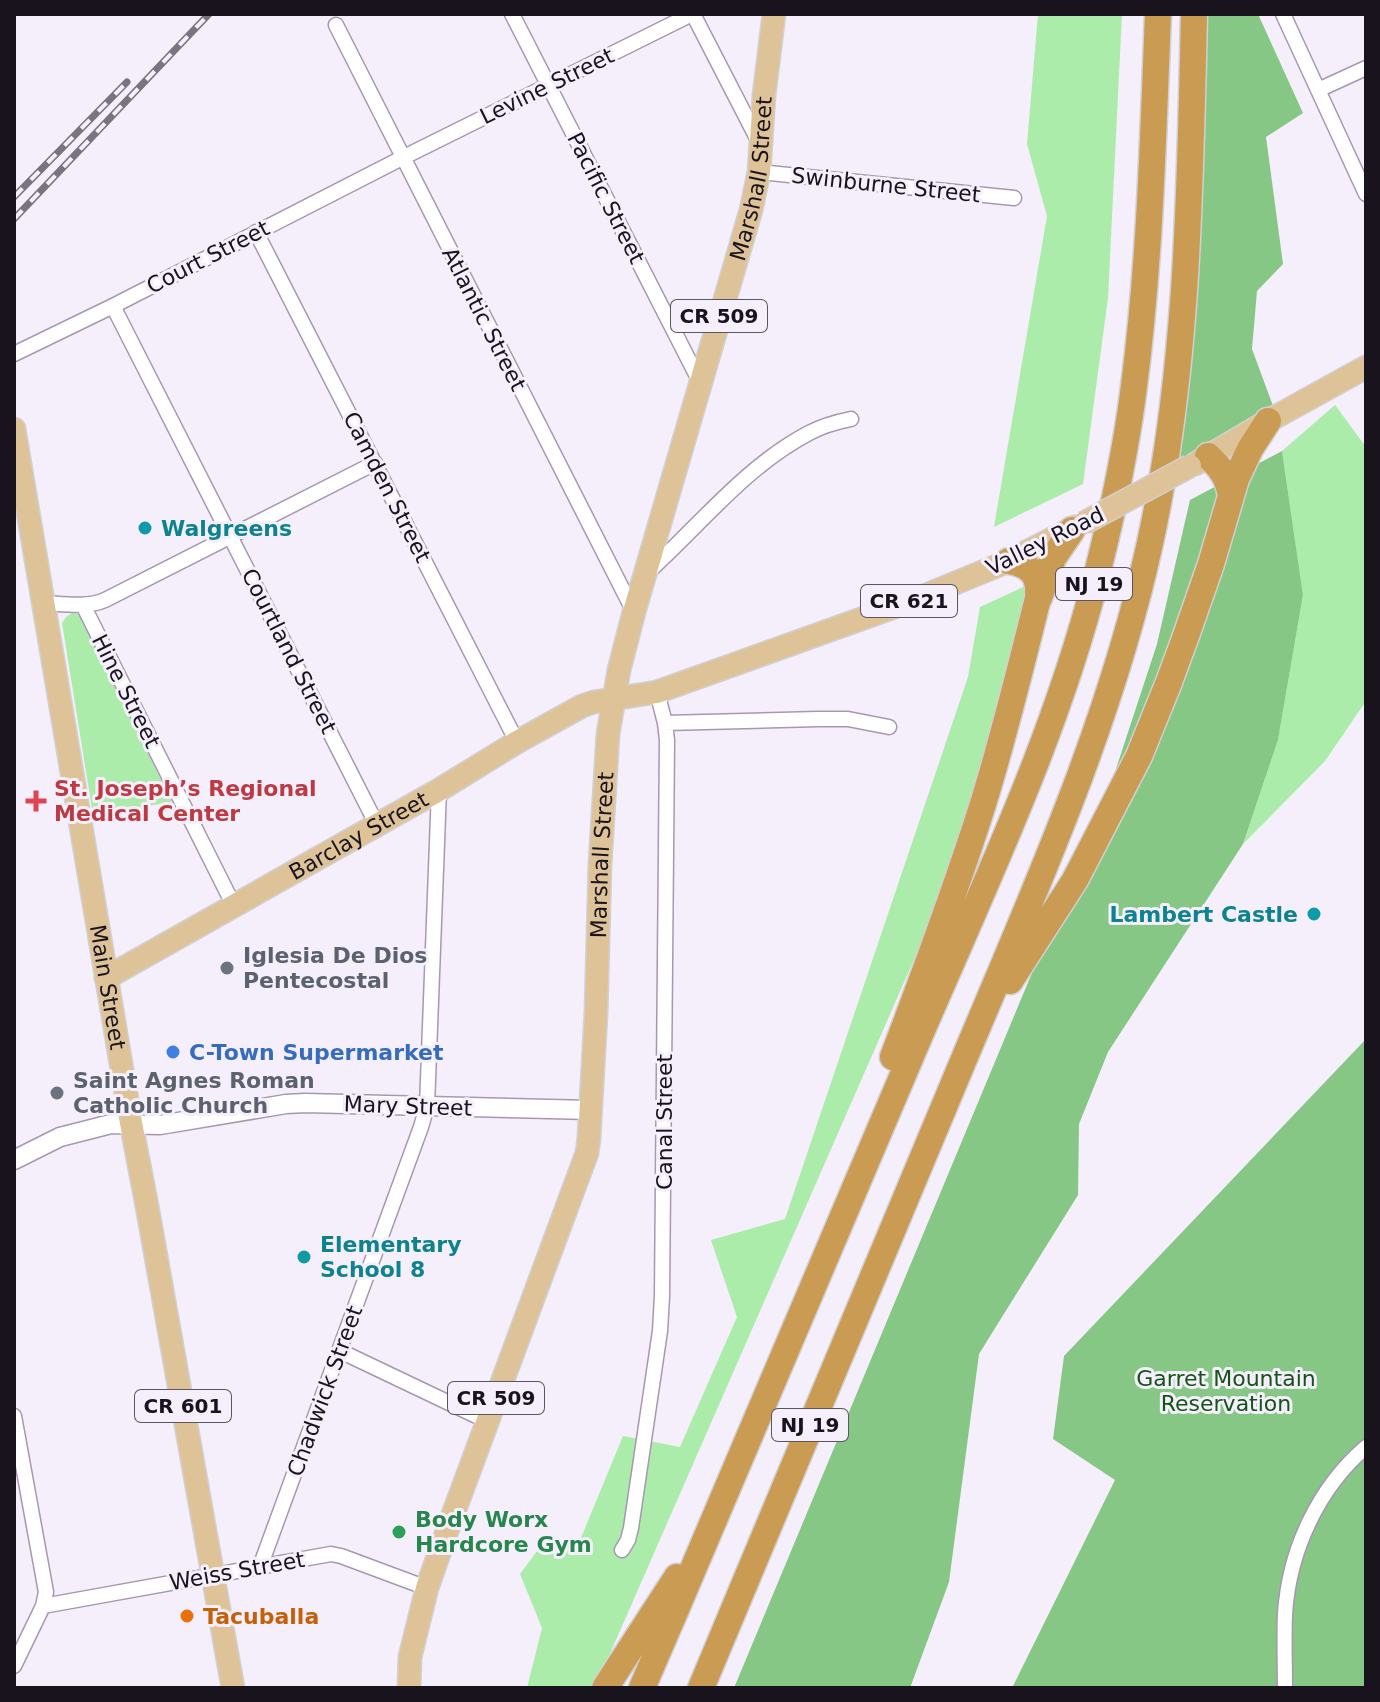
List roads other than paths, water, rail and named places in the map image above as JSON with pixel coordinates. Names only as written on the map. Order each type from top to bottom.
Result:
[{"type":"highway","name":"NJ 19","points":[[642,1688],[886,1119],[1033,768],[1067,677],[1095,582],[1126,438],[1139,341],[1147,244],[1158,14]]},
{"type":"highway","name":"NJ 19","points":[[701,1688],[1045,866],[1095,738],[1125,642],[1150,543],[1181,344],[1188,233],[1194,14]]},
{"type":"highway","points":[[972,1039],[1075,880],[1139,756],[1187,633],[1236,479],[1268,421]]},
{"type":"highway","points":[[1199,461],[1221,468],[1228,480],[1231,496]]},
{"type":"highway","points":[[886,1119],[882,1085],[979,816],[999,752],[1038,598],[1053,558],[1078,526]]},
{"type":"highway","points":[[1009,561],[1030,569],[1039,587],[1038,598]]},
{"type":"highway","points":[[605,1688],[715,1518]]},
{"type":"main road","name":"Marshall Street","points":[[409,1688],[410,1657],[427,1588],[583,1166],[591,1110],[600,864],[613,699],[634,612],[745,232],[759,172],[774,14]]},
{"type":"main road","name":"Valley Road","points":[[613,699],[657,692],[946,588],[1009,561],[1199,461],[1366,367]]},
{"type":"main road","name":"Main Street","points":[[14,429],[131,1123],[233,1688]]},
{"type":"main road","name":"Barclay Street","points":[[106,978],[582,706],[613,699]]},
{"type":"street","name":"Pacific Street","points":[[512,14],[700,382]]},
{"type":"street","name":"Levine Street","points":[[402,158],[693,14]]},
{"type":"street","points":[[693,14],[760,142]]},
{"type":"street","points":[[1283,14],[1366,194]]},
{"type":"street","name":"Atlantic Street","points":[[336,25],[634,612]]},
{"type":"street","points":[[1318,90],[1366,68]]},
{"type":"street","name":"Court Street","points":[[14,354],[402,158]]},
{"type":"street","name":"Swinburne Street","points":[[759,172],[1014,198]]},
{"type":"street","name":"Camden Street","points":[[256,232],[517,742]]},
{"type":"street","name":"Courtland Street","points":[[113,306],[377,825]]},
{"type":"street","points":[[645,575],[755,470],[810,432],[851,419]]},
{"type":"street","points":[[44,603],[97,604],[375,463]]},
{"type":"street","name":"Hine Street","points":[[83,605],[234,906]]},
{"type":"street","name":"Canal Street","points":[[622,1550],[631,1528],[660,1331],[662,1296],[667,757],[665,723],[657,692]]},
{"type":"street","points":[[665,723],[848,719],[889,727]]},
{"type":"street","name":"Chadwick Street","points":[[260,1567],[427,1106],[439,790]]},
{"type":"street","name":"Mary Street","points":[[14,1160],[60,1137],[111,1124],[160,1125],[286,1104],[591,1110]]},
{"type":"street","points":[[340,1351],[487,1421]]},
{"type":"street","points":[[14,1416],[46,1592],[43,1606],[14,1666]]},
{"type":"street","points":[[1285,1688],[1285,1612],[1294,1561],[1325,1492],[1366,1447]]},
{"type":"street","name":"Weiss Street","points":[[43,1606],[331,1554],[427,1588]]},
{"type":"railway","points":[[14,219],[209,14]]},
{"type":"railway","points":[[14,197],[127,82]]},
{"type":"place","name":"Walgreens","points":[[145,528]]},
{"type":"place","name":"St. Joseph’s Regional Medical Center","points":[[36,801]]},
{"type":"place","name":"Lambert Castle","points":[[1314,914]]},
{"type":"place","name":"Iglesia De Dios Pentecostal","points":[[227,968]]},
{"type":"place","name":"C-Town Supermarket","points":[[173,1052]]},
{"type":"place","name":"Saint Agnes Roman Catholic Church","points":[[57,1093]]},
{"type":"place","name":"Elementary School 8","points":[[304,1257]]},
{"type":"place","name":"Body Worx Hardcore Gym","points":[[399,1532]]},
{"type":"place","name":"Tacuballa","points":[[187,1616]]},
{"type":"park label","name":"Garret Mountain Reservation","points":[[1226,1390]]}]
